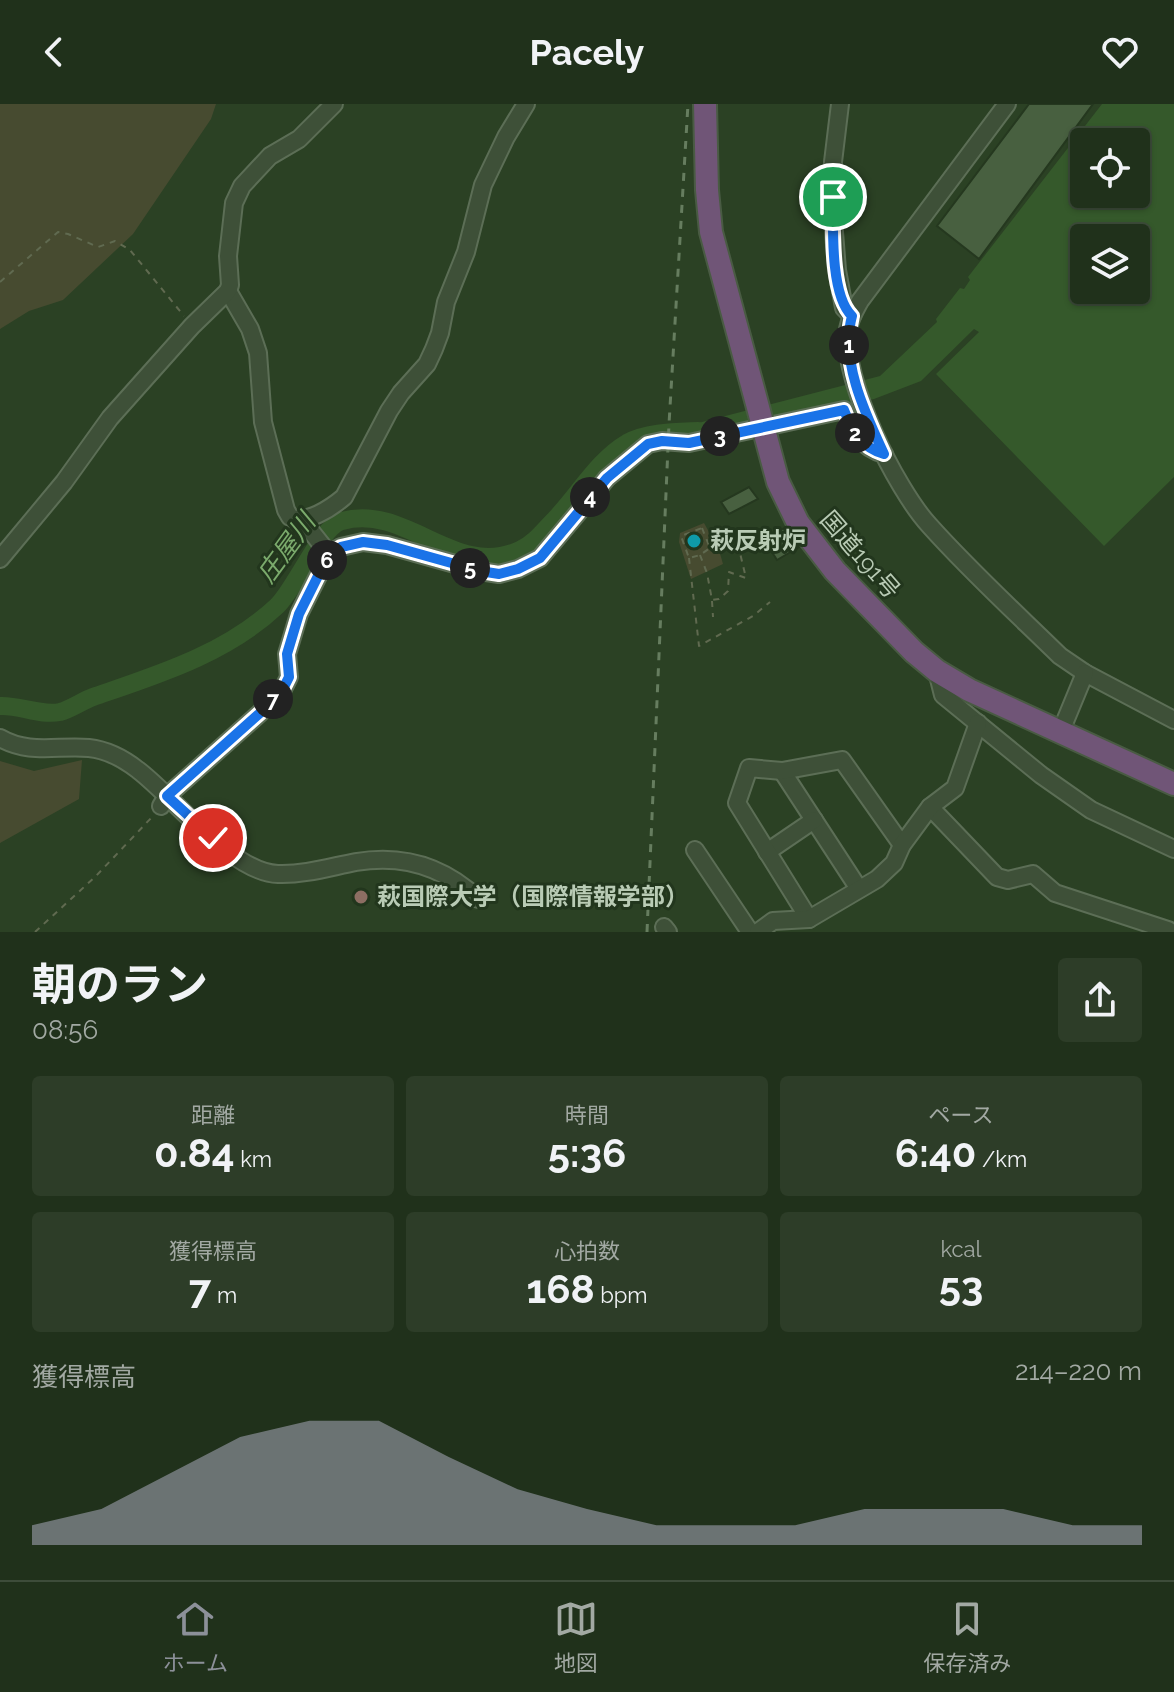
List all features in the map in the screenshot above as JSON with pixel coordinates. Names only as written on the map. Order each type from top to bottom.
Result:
[{"type":"highway","name":"国道191号","points":[[705,104],[711,232],[782,492],[811,542],[875,614],[937,671],[969,690],[1174,784]]},
{"type":"street","points":[[0,559],[64,482],[110,418],[192,326],[228,291],[234,203],[242,186],[270,156],[299,139],[334,104]]},
{"type":"street","points":[[228,291],[250,329],[258,353],[263,422],[286,510],[290,517],[302,520],[332,508],[344,497],[389,411],[427,364],[440,333],[446,302],[466,252],[483,185],[526,104]]},
{"type":"street","points":[[840,104],[833,162],[834,232],[844,308],[852,316]]},
{"type":"street","points":[[1007,104],[860,301],[848,330],[855,381],[884,454],[906,496],[928,525],[1060,656],[1085,673],[1174,720]]},
{"type":"street","points":[[164,801],[284,687],[289,677],[287,654],[299,614],[329,554],[341,547],[363,542],[387,545],[480,571],[499,574],[518,569],[540,558],[607,478],[648,444],[662,441],[689,443],[762,419],[844,410],[868,449],[884,454]]},
{"type":"street","points":[[302,520],[329,554]]},
{"type":"street","points":[[937,671],[943,695],[1041,775],[1091,810],[1174,849]]},
{"type":"street","points":[[1061,731],[1085,673]]},
{"type":"street","points":[[758,932],[773,921],[809,919],[877,879],[894,863],[902,845],[930,807],[955,788],[978,723]]},
{"type":"street","points":[[0,738],[11,745],[31,749],[89,748],[113,754],[139,770],[164,801],[245,864],[274,874],[397,859],[442,872],[462,883],[478,899]]},
{"type":"street","points":[[809,919],[737,803],[749,768],[782,771],[842,760],[902,845]]},
{"type":"street","points":[[782,771],[859,889]]},
{"type":"street","points":[[930,807],[997,877],[1008,880],[1033,874],[1055,893],[1168,932]]},
{"type":"street","points":[[767,852],[814,820]]},
{"type":"street","points":[[695,850],[750,932]]},
{"type":"path","points":[[0,282],[58,232],[98,247],[115,241],[130,250],[192,326]]},
{"type":"path","points":[[689,558],[710,548],[702,528],[681,536],[689,558],[699,646],[753,616],[770,602]]},
{"type":"path","points":[[712,600],[719,599],[728,591],[729,572],[746,578],[740,553]]},
{"type":"path","points":[[700,555],[707,573],[713,617]]},
{"type":"path","points":[[35,932],[96,876],[164,801]]},
{"type":"shaded area","points":[[0,104],[216,104],[211,119],[133,234],[63,300],[29,311],[0,329]]},
{"type":"shaded area","points":[[1102,104],[1174,104],[1174,477],[1104,546],[936,374],[979,332],[974,329],[921,381],[874,399],[735,429],[676,436],[675,429],[880,376],[937,322],[936,319],[960,288],[964,289],[970,280],[968,277],[1070,145],[1070,208],[1150,208],[1150,128],[1083,128]]},
{"type":"shaded area","points":[[704,523],[723,564],[691,579],[679,542],[680,533]]},
{"type":"shaded area","points":[[82,760],[79,799],[0,843],[0,761],[34,771]]},
{"type":"building","points":[[1029,104],[1093,104],[1075,128],[1070,128],[1070,135],[979,259],[937,226]]},
{"type":"building","points":[[749,487],[758,499],[729,514],[721,502]]},
{"type":"building","points":[[785,528],[799,547],[777,560],[763,538]]},
{"type":"waterway","name":"庄屋川","points":[[0,706],[45,713],[60,712],[213,650],[257,623],[277,606],[317,545],[334,525],[342,521],[366,518],[388,522],[452,549],[474,556],[496,557],[520,550],[535,540],[598,468],[627,443],[652,435],[698,431]]},
{"type":"railway","points":[[647,932],[669,424],[688,104]]},
{"type":"place","name":"萩反射炉","points":[[694,541]]},
{"type":"place","name":"萩国際大学（国際情報学部）","points":[[361,897]]},
{"type":"route","points":[[213,838],[167,796],[260,713],[284,687],[289,677],[287,654],[299,614],[329,554],[341,547],[363,542],[387,545],[499,574],[540,558],[607,478],[648,444],[662,441],[689,443],[844,410],[868,449],[884,454],[855,381],[848,330],[852,316],[844,308],[837,270],[833,197]]}]
